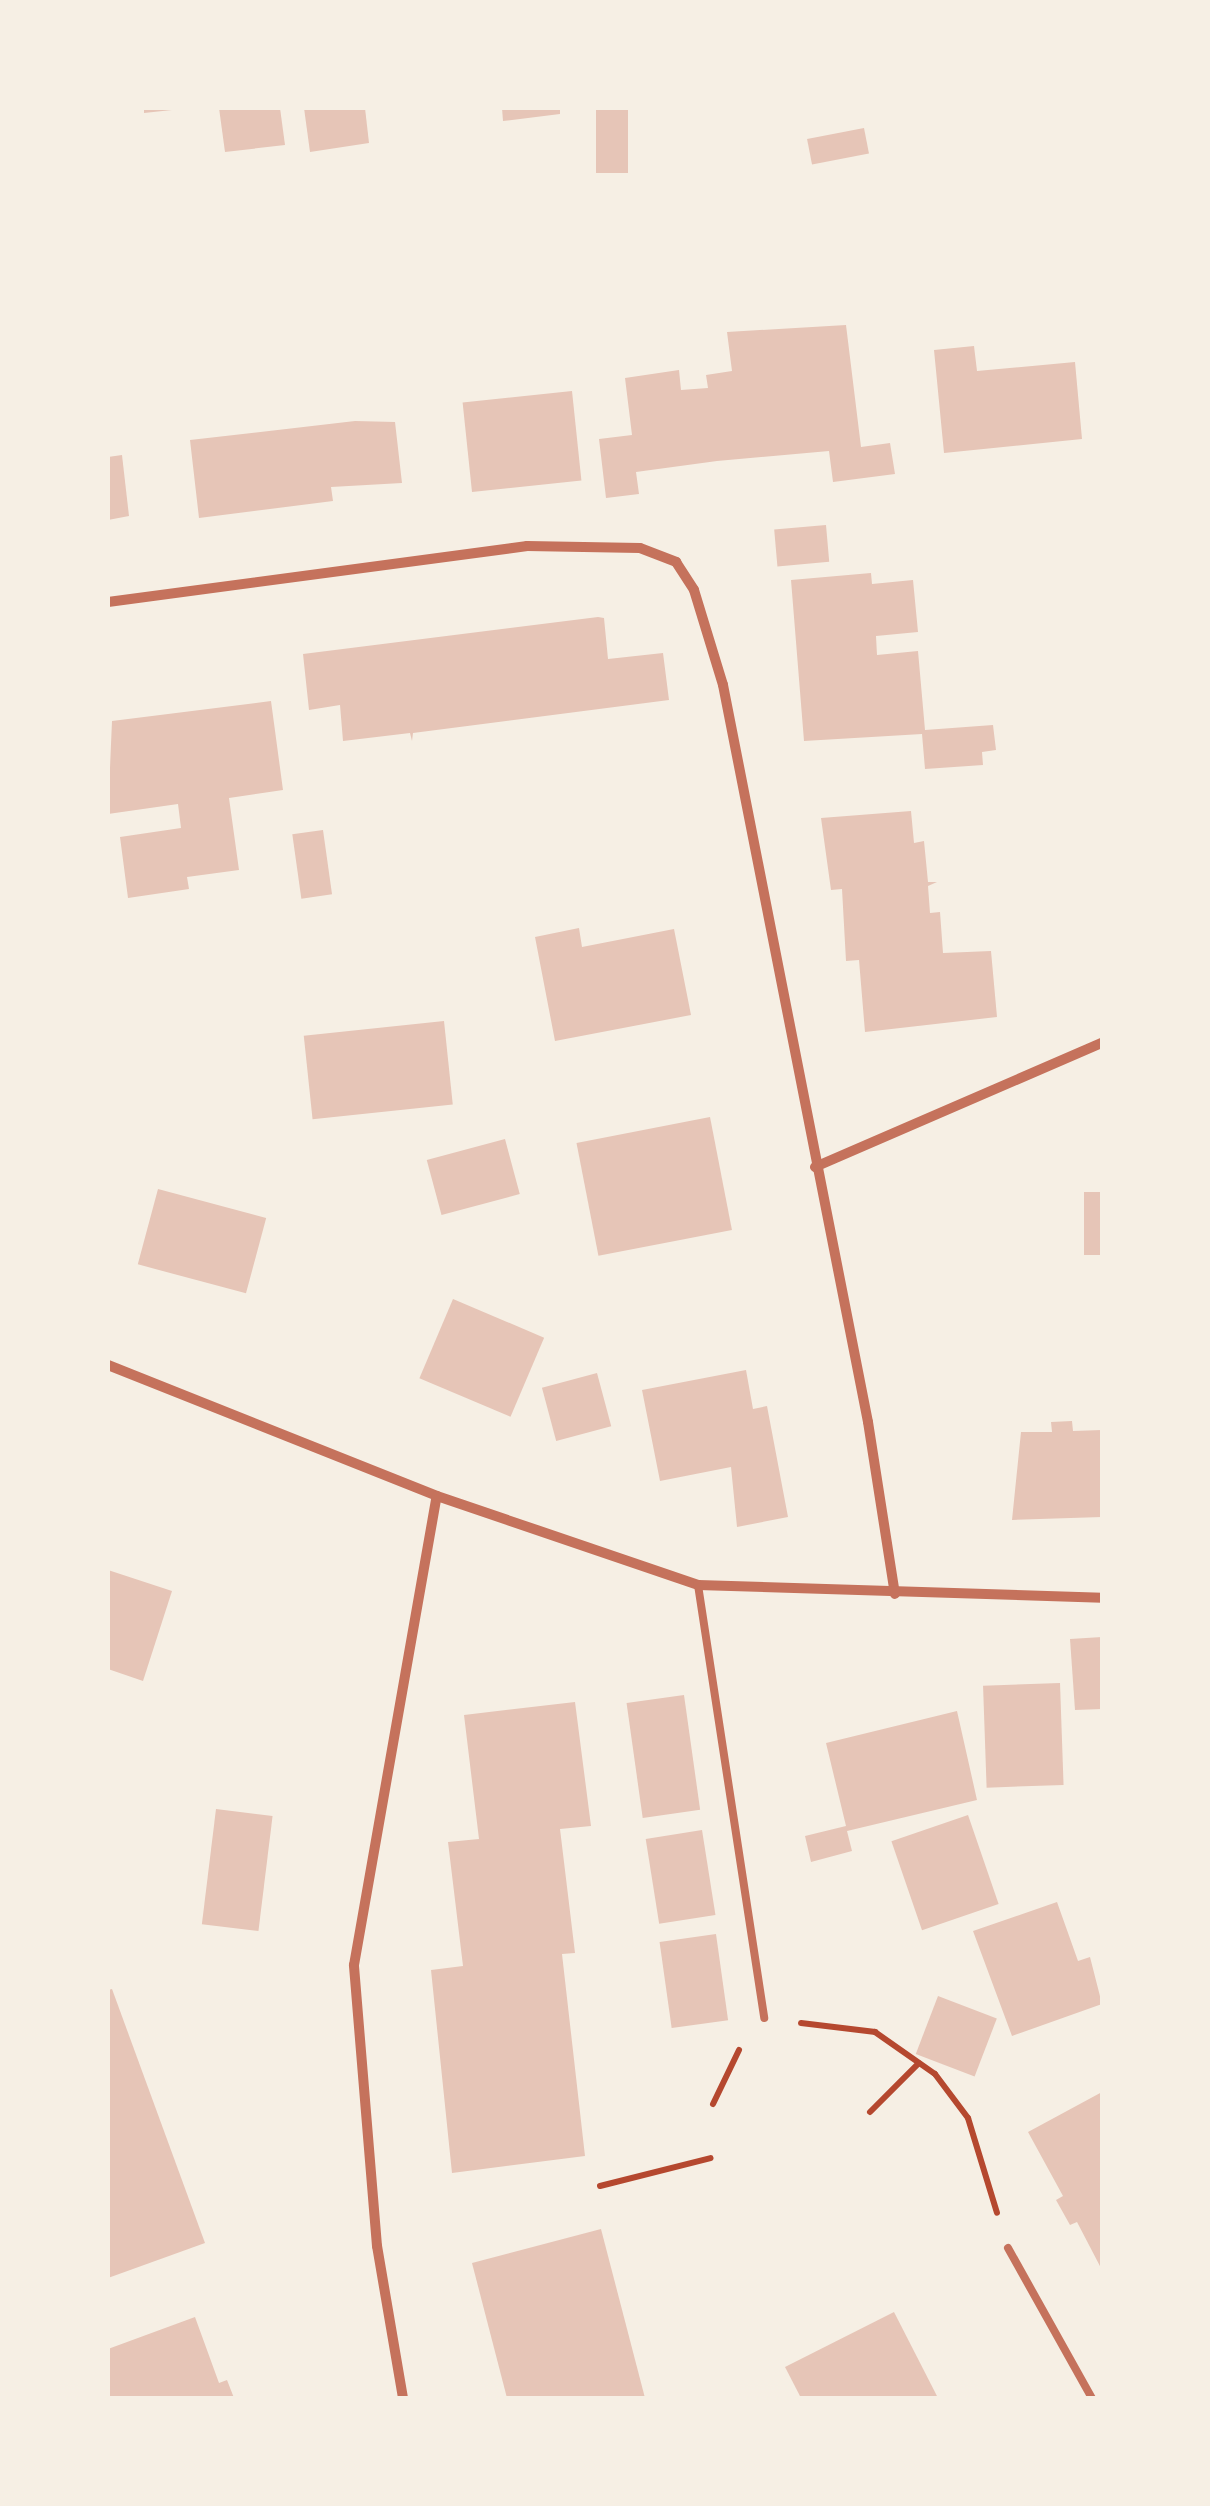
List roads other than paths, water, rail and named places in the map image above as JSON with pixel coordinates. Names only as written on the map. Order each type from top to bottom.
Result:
[{"type":"street","points":[[108,602],[527,546],[640,548],[676,562],[694,590],[723,685],[868,1422],[895,1594]]},
{"type":"street","points":[[816,1167],[1102,1044]]},
{"type":"street","points":[[108,1365],[436,1496],[698,1585],[1102,1598]]},
{"type":"street","points":[[403,2398],[377,2246],[354,1965],[436,1496]]},
{"type":"lane","points":[[698,1585],[764,2018]]},
{"type":"lane","points":[[1008,2248],[1092,2398]]}]
